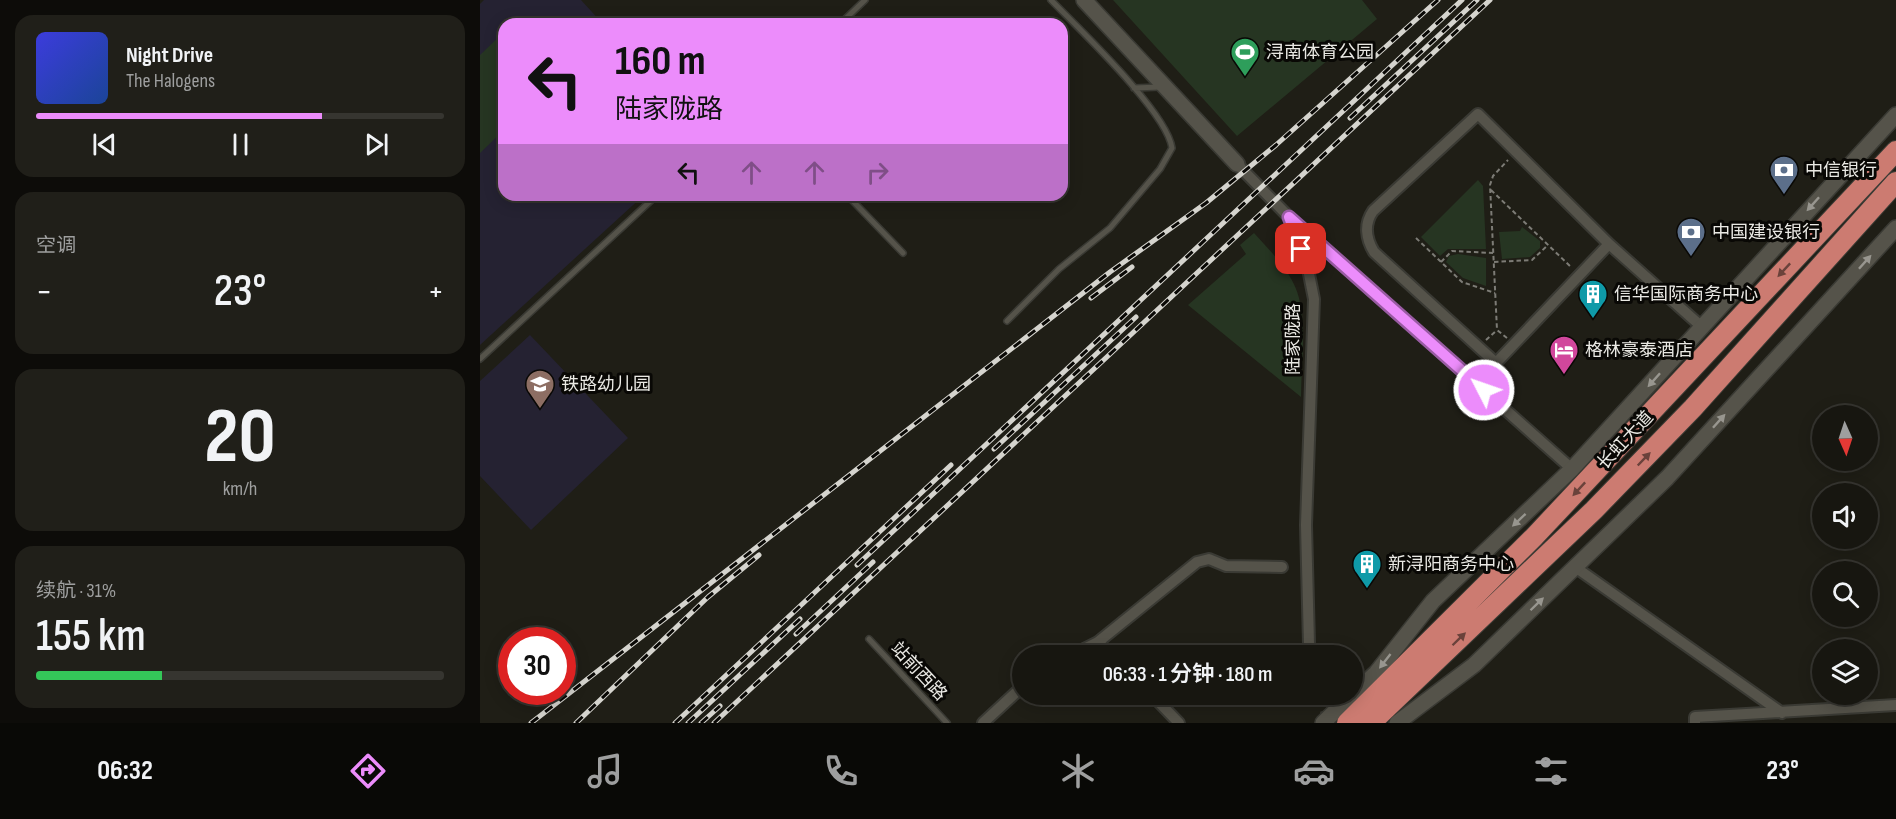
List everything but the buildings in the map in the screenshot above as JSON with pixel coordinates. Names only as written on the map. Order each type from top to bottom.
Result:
[{"type":"highway","name":"长虹大道","points":[[1347,723],[1534,537],[1896,151]]},
{"type":"highway","name":"长虹大道","points":[[1371,723],[1594,510],[1693,408],[1896,182]]},
{"type":"street","name":"陆家陇路","points":[[1084,0],[1289,217],[1307,264],[1314,299],[1306,525],[1309,645]]},
{"type":"street","points":[[1610,244],[1497,363],[1374,252],[1368,239],[1367,226],[1373,212],[1478,114],[1610,244],[1702,327]]},
{"type":"street","points":[[1363,685],[1376,673],[1432,601],[1572,469],[1896,115]]},
{"type":"street","points":[[1289,217],[1572,469]]},
{"type":"street","points":[[1397,723],[1474,665],[1667,478],[1896,228]]},
{"type":"street","points":[[1092,645],[1197,562],[1209,559],[1226,566],[1282,567]]},
{"type":"street","points":[[1575,567],[1782,718]]},
{"type":"street","points":[[1098,642],[1101,645]]},
{"type":"street","points":[[983,723],[1012,696]]},
{"type":"street","points":[[1161,705],[1179,723]]},
{"type":"street","points":[[1323,723],[1342,705]]},
{"type":"street","points":[[1695,723],[1695,717],[1782,718],[1896,705]]},
{"type":"lane","points":[[846,18],[865,0]]},
{"type":"lane","points":[[1007,321],[1059,269],[1110,228],[1168,159],[1172,148],[1170,139],[1134,88],[1051,0]]},
{"type":"lane","points":[[1134,88],[1165,87]]},
{"type":"lane","points":[[480,359],[651,201]]},
{"type":"lane","points":[[853,201],[903,253]]},
{"type":"lane","name":"站前西路","points":[[869,639],[946,723]]},
{"type":"path","points":[[1514,345],[1497,330],[1491,190],[1493,176],[1517,152]]},
{"type":"path","points":[[1491,190],[1580,275]]},
{"type":"path","points":[[1416,238],[1462,282],[1495,293]]},
{"type":"path","points":[[1494,262],[1532,260],[1548,245]]},
{"type":"path","points":[[1441,262],[1452,251],[1493,252]]},
{"type":"path","points":[[1479,347],[1497,330]]},
{"type":"shaded area","points":[[484,0],[581,0],[598,18],[498,18],[498,201],[637,201],[480,345],[480,4]]},
{"type":"shaded area","name":"铁路幼儿园","points":[[530,335],[628,438],[531,530],[480,476],[480,381]]},
{"type":"green space","name":"浔南体育公园","points":[[1113,0],[1362,0],[1377,19],[1237,136]]},
{"type":"green space","points":[[498,38],[498,136],[480,153],[480,55]]},
{"type":"green space","points":[[1478,180],[1483,186],[1486,249],[1448,249],[1440,256],[1421,237]]},
{"type":"green space","points":[[1522,227],[1540,241],[1540,248],[1530,257],[1502,259],[1499,232],[1520,231]]},
{"type":"green space","points":[[1254,233],[1287,271],[1299,298],[1303,335],[1301,397],[1188,305],[1246,254],[1240,245]]},
{"type":"green space","points":[[1458,254],[1486,258],[1486,286],[1463,278],[1446,262],[1449,256]]},
{"type":"tunnel","points":[[1323,705],[1328,722]]},
{"type":"railway","points":[[531,723],[1110,272],[1206,203],[1276,145],[1438,0]]},
{"type":"railway","points":[[857,565],[1462,0]]},
{"type":"railway","points":[[1350,118],[1477,0]]},
{"type":"railway","points":[[714,723],[1490,0]]},
{"type":"railway","points":[[1091,298],[1132,267]]},
{"type":"railway","points":[[994,449],[1136,317]]},
{"type":"railway","points":[[675,723],[951,465]]},
{"type":"railway","points":[[576,723],[708,597],[759,555]]},
{"type":"railway","points":[[796,634],[873,562]]},
{"type":"railway","points":[[688,723],[800,619]]},
{"type":"railway","points":[[701,723],[720,706]]},
{"type":"place","name":"浔南体育公园","points":[[1245,78]]},
{"type":"place","name":"中信银行","points":[[1784,196]]},
{"type":"place","name":"中国建设银行","points":[[1691,258]]},
{"type":"place","name":"信华国际商务中心","points":[[1593,320]]},
{"type":"place","name":"格林豪泰酒店","points":[[1564,376]]},
{"type":"place","name":"铁路幼儿园","points":[[540,410]]},
{"type":"place","name":"新浔阳商务中心","points":[[1367,590]]},
{"type":"route","points":[[1301,249],[1289,217],[1484,390]]}]
